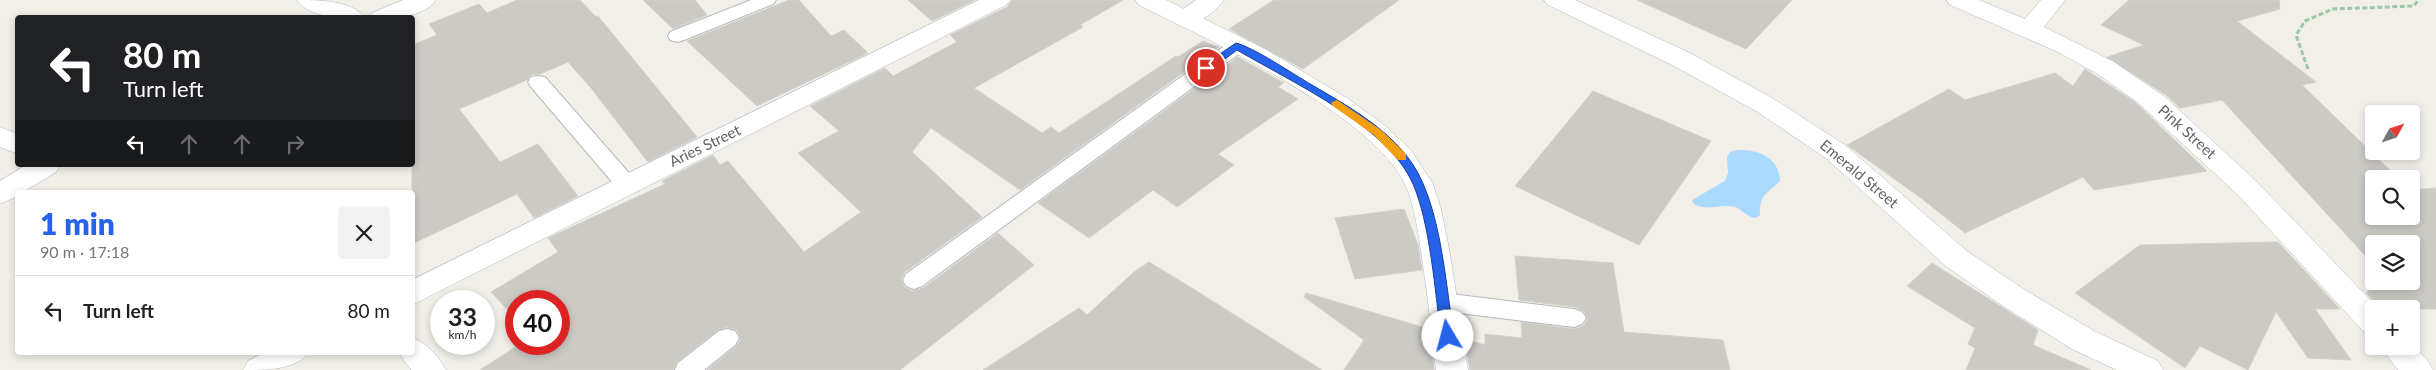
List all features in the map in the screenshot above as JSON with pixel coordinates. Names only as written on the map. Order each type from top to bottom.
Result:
[{"type":"street","points":[[310,0],[345,15]]},
{"type":"street","points":[[387,15],[424,0]]},
{"type":"street","name":"Aries Street","points":[[415,292],[998,0]]},
{"type":"street","points":[[1147,0],[1236,46],[1351,112],[1403,158],[1418,183],[1429,217],[1452,370]]},
{"type":"street","points":[[1185,19],[1212,0]]},
{"type":"street","name":"Emerald Street","points":[[1556,0],[1681,59],[1765,105],[1836,152],[1957,259],[2014,298],[2083,340],[2147,370]]},
{"type":"street","name":"Pink Street","points":[[1958,0],[2030,29],[2084,56],[2126,81],[2171,116],[2281,222],[2365,313]]},
{"type":"street","points":[[2030,29],[2053,0]]},
{"type":"street","points":[[0,136],[15,144]]},
{"type":"street","points":[[0,194],[43,167]]},
{"type":"street","points":[[415,353],[430,370]]},
{"type":"street","points":[[259,370],[288,355]]},
{"type":"street","points":[[2403,355],[2417,370]]},
{"type":"lane","points":[[677,36],[767,0]]},
{"type":"lane","points":[[914,280],[1236,46]]},
{"type":"lane","points":[[538,82],[627,185]]},
{"type":"lane","points":[[1443,302],[1574,318]]},
{"type":"lane","points":[[687,370],[727,338]]},
{"type":"path","points":[[2308,69],[2296,35],[2305,22],[2333,9],[2414,6],[2418,0]]},
{"type":"water","points":[[1738,150],[1753,151],[1766,156],[1776,166],[1779,173],[1780,181],[1762,198],[1760,215],[1755,218],[1734,206],[1703,207],[1694,204],[1692,200],[1725,181],[1728,173],[1727,157],[1730,152]]},
{"type":"building","points":[[517,0],[580,0],[596,17],[598,16],[697,137],[648,162],[591,88],[568,62],[540,74],[531,75],[527,80],[459,109],[500,162],[538,144],[578,196],[534,218],[517,194],[415,243],[415,190],[412,190],[412,167],[415,167],[415,44],[437,35],[429,24],[479,4],[487,13]]},
{"type":"building","points":[[643,0],[695,0],[707,15],[673,29]]},
{"type":"building","points":[[789,0],[799,0],[831,36],[844,30],[868,53],[757,106],[687,41]]},
{"type":"building","points":[[908,0],[975,0],[932,21]]},
{"type":"building","points":[[1012,0],[1123,0],[1080,25],[1083,27],[974,88],[1042,133],[1051,127],[1059,133],[1176,56],[1178,57],[1203,41],[1219,47],[1020,190],[931,128],[912,152],[982,217],[905,272],[901,279],[904,287],[913,291],[923,288],[998,233],[1034,265],[900,370],[707,370],[736,346],[741,339],[737,330],[727,327],[718,330],[677,362],[673,370],[480,370],[505,354],[570,355],[570,290],[505,290],[505,307],[495,296],[494,290],[558,252],[548,238],[665,184],[662,181],[713,155],[720,165],[728,161],[804,252],[861,212],[798,153],[839,131],[810,106],[885,68],[893,76],[957,42],[950,35],[1007,7]]},
{"type":"building","points":[[1274,0],[1399,0],[1303,69],[1229,29]]},
{"type":"building","points":[[1637,0],[1792,0],[1746,49]]},
{"type":"building","points":[[2129,0],[2279,0],[2280,9],[2237,21],[2316,82],[2302,85],[2365,146],[2365,160],[2379,160],[2390,170],[2365,170],[2365,225],[2420,225],[2420,189],[2436,188],[2436,309],[2420,309],[2420,300],[2373,300],[2366,293],[2369,290],[2420,290],[2420,235],[2365,235],[2365,255],[2222,100],[2180,108],[2166,95],[2107,57],[2144,45],[2101,25]]},
{"type":"building","points":[[1238,57],[1284,83],[1278,87],[1298,99],[1218,154],[1234,165],[1177,207],[1153,190],[1089,238],[1038,203]]},
{"type":"building","points":[[2085,69],[2135,102],[2207,171],[2094,190],[2083,177],[1965,233],[1921,198],[1847,145],[1949,89],[1965,100],[2055,73],[2073,86]]},
{"type":"building","points":[[1593,91],[1711,141],[1639,245],[1515,186]]},
{"type":"building","points":[[1404,209],[1418,245],[1422,270],[1355,279],[1335,218]]},
{"type":"building","points":[[2278,242],[2340,309],[2315,309],[2351,360],[2308,358],[2276,312],[2248,370],[2200,346],[2185,368],[2075,293],[2140,245]]},
{"type":"building","points":[[1515,256],[1613,263],[1624,332],[1723,340],[1730,370],[1470,370],[1465,339],[1485,345],[1485,334],[1522,338],[1521,322],[1574,329],[1583,326],[1588,319],[1584,311],[1575,307],[1519,300]]},
{"type":"building","points":[[1149,262],[1322,370],[983,370],[1079,308],[1087,315],[1134,272]]},
{"type":"building","points":[[1932,263],[2038,330],[2033,345],[2091,370],[1966,370],[1975,348],[1968,344],[1975,328],[1907,286]]},
{"type":"building","points":[[1306,293],[1429,329],[1434,370],[1344,370],[1364,340],[1304,297]]},
{"type":"slow traffic","points":[[1337,103],[1377,133],[1402,157]]},
{"type":"route","points":[[1206,68],[1236,46],[1351,112],[1403,158],[1418,183],[1429,217],[1448,336]]}]
